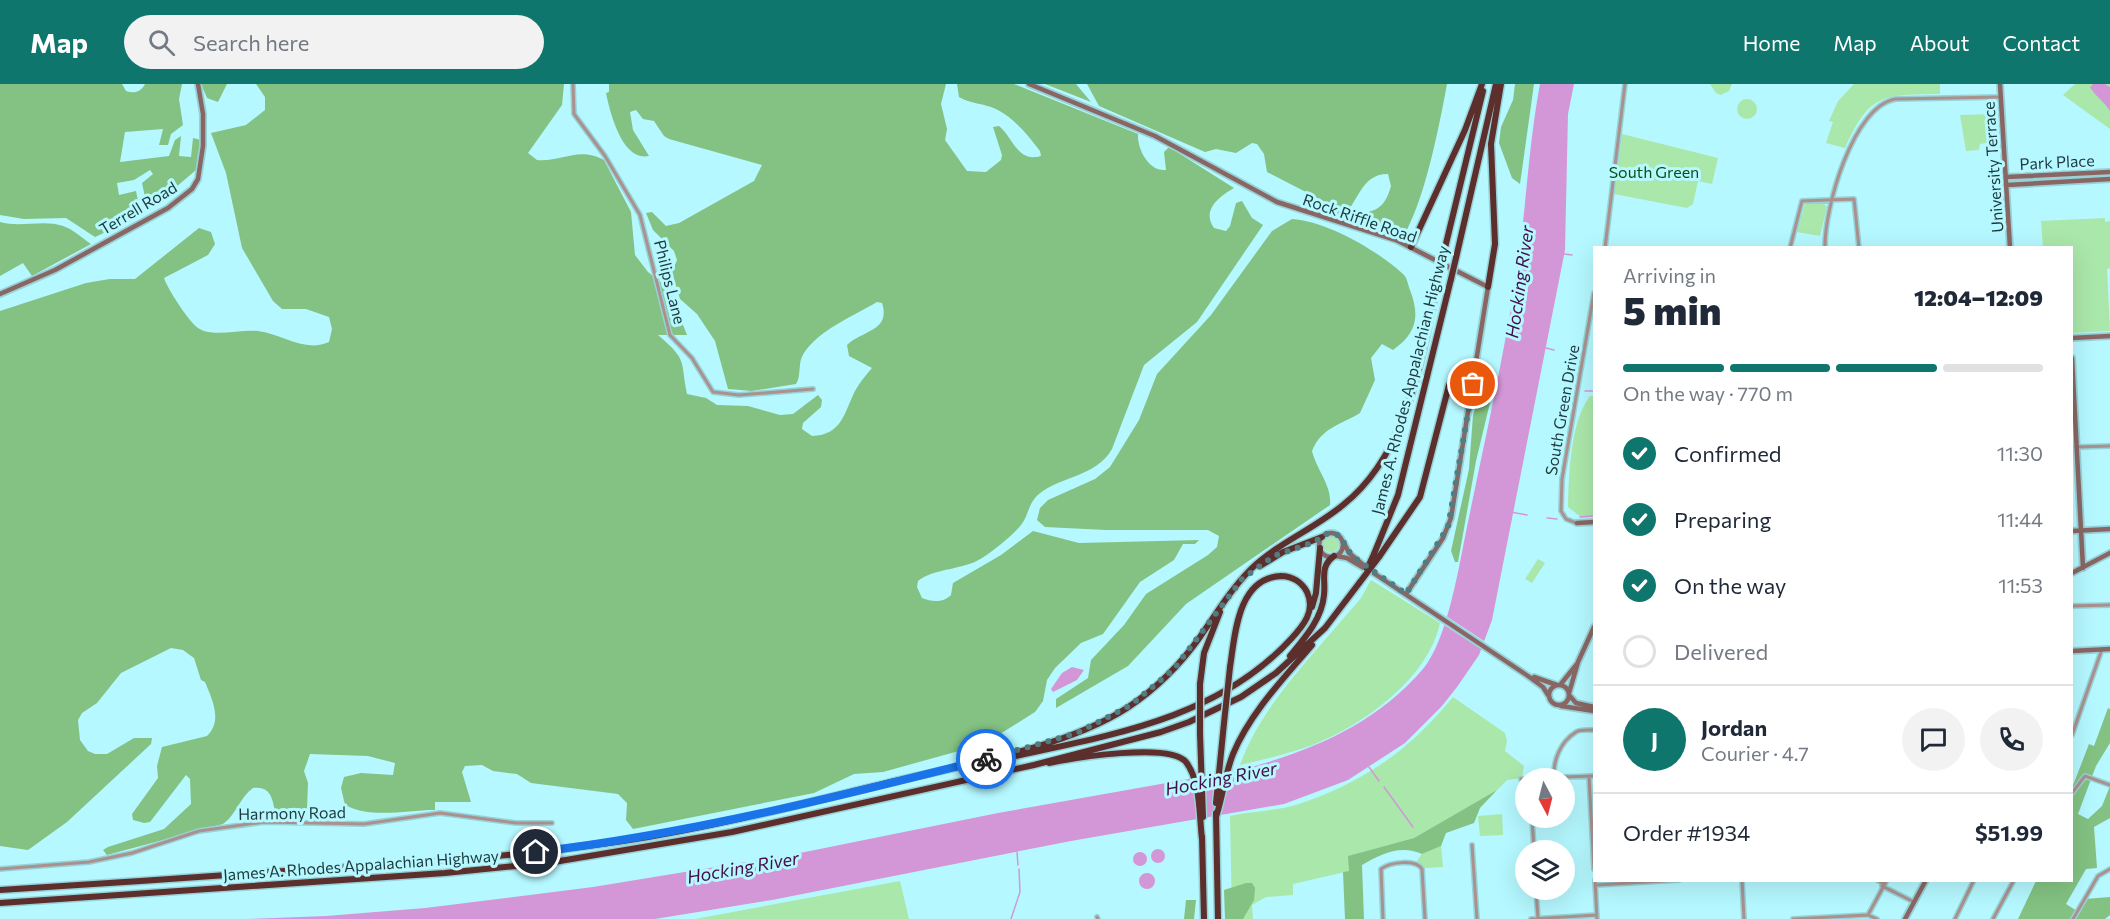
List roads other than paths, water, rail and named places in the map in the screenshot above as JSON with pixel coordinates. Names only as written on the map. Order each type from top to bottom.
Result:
[{"type":"highway","points":[[1411,247],[1483,84]]},
{"type":"highway","name":"James A. Rhodes Appalachian Highway","points":[[0,890],[516,855],[666,833],[836,796],[1059,739],[1100,723],[1150,692],[1174,669],[1242,579],[1277,548],[1344,504],[1371,477],[1382,459],[1397,432],[1410,398],[1483,84]]},
{"type":"highway","name":"James A. Rhodes Appalachian Highway","points":[[0,903],[445,873],[566,861],[743,830],[1034,765],[1189,723],[1241,697],[1276,673],[1325,628],[1377,556],[1393,513],[1404,473],[1496,84]]},
{"type":"highway","points":[[1488,287],[1495,244],[1491,144],[1501,84]]},
{"type":"highway","points":[[1377,556],[1420,497],[1449,385],[1458,380],[1473,384]]},
{"type":"highway","points":[[1242,579],[1274,556],[1322,537]]},
{"type":"highway","points":[[836,796],[1171,718],[1216,697],[1253,674],[1296,633],[1310,610],[1316,593],[1320,548]]},
{"type":"highway","points":[[1276,673],[1302,642],[1317,618],[1324,599],[1324,568],[1335,556]]},
{"type":"highway","points":[[1219,919],[1216,816],[1230,667],[1239,615],[1250,595],[1261,583],[1278,577],[1298,581],[1307,592],[1310,610]]},
{"type":"highway","points":[[1204,919],[1200,684],[1209,636],[1227,598]]},
{"type":"highway","points":[[1216,816],[1234,752],[1262,707],[1325,628]]},
{"type":"highway","points":[[1034,765],[1161,752],[1178,756],[1186,762],[1195,783],[1202,839]]},
{"type":"street","name":"Terrell Road","points":[[0,294],[55,270],[168,208],[192,189],[199,175],[203,146],[204,126],[198,84]]},
{"type":"street","name":"Philips Lane","points":[[573,84],[574,114],[605,156],[640,214],[670,335],[692,358],[713,392],[739,395],[813,389]]},
{"type":"street","name":"Rock Riffle Road","points":[[1029,84],[1155,136],[1277,202],[1362,228],[1411,247],[1488,287]]},
{"type":"street","points":[[1605,246],[1625,84]]},
{"type":"street","name":"University Terrace","points":[[2000,84],[2010,246]]},
{"type":"street","points":[[1825,246],[1832,207],[1856,134],[1866,118],[1879,105],[1896,99],[2000,97]]},
{"type":"street","name":"Park Place","points":[[2006,177],[2110,172]]},
{"type":"street","name":"Park Place","points":[[2007,185],[2110,179]]},
{"type":"street","points":[[1791,246],[1802,201],[1855,199],[1858,246]]},
{"type":"street","points":[[1406,594],[1448,527],[1488,287]]},
{"type":"street","name":"South Green Drive","points":[[1577,523],[1566,519],[1561,511],[1562,479],[1593,299]]},
{"type":"street","points":[[2073,338],[2110,336]]},
{"type":"street","points":[[2073,380],[2083,568]]},
{"type":"street","points":[[2076,447],[2110,446]]},
{"type":"street","points":[[2073,460],[2078,460]]},
{"type":"street","points":[[1577,523],[1593,522]]},
{"type":"street","points":[[2073,531],[2110,529]]},
{"type":"street","points":[[1372,572],[1348,552],[1335,533],[1327,533],[1322,537],[1320,548],[1325,555],[1347,558],[1406,594],[1543,687],[1552,703],[1593,709]]},
{"type":"street","points":[[1335,556],[1342,551],[1344,543]]},
{"type":"street","points":[[2073,573],[2110,553]]},
{"type":"street","points":[[2073,606],[2110,605]]},
{"type":"street","points":[[1561,705],[1568,701],[1578,662],[1593,629]]},
{"type":"street","points":[[2073,732],[2102,649]]},
{"type":"street","points":[[2073,651],[2110,649]]},
{"type":"street","points":[[1548,695],[1551,688],[1559,685],[1578,662]]},
{"type":"street","points":[[1528,676],[1559,685],[1578,704],[1593,709]]},
{"type":"street","points":[[1553,768],[1553,760],[1577,731],[1593,730]]},
{"type":"street","points":[[1575,776],[1593,776]]},
{"type":"street","points":[[1589,776],[1593,834]]},
{"type":"street","points":[[2073,792],[2085,776],[2110,785]]},
{"type":"street","name":"Harmony Road","points":[[0,869],[89,862],[132,853],[199,831],[264,822],[356,824],[440,813],[516,823],[552,823]]},
{"type":"street","points":[[1472,845],[1477,919]]},
{"type":"street","points":[[1383,919],[1381,869],[1389,864],[1414,863],[1422,869],[1425,919]]},
{"type":"street","points":[[2073,919],[2098,876],[2110,868]]},
{"type":"street","points":[[1531,919],[1597,917],[1595,882]]},
{"type":"street","points":[[1596,885],[1646,882]]},
{"type":"street","points":[[1742,882],[1744,919]]},
{"type":"street","points":[[1905,919],[1925,882]]},
{"type":"street","points":[[1955,919],[1973,882]]},
{"type":"street","points":[[1993,919],[2013,882]]},
{"type":"street","points":[[1868,915],[1884,884],[1914,902]]},
{"type":"street","points":[[1537,900],[1538,919]]},
{"type":"street","points":[[1793,919],[1868,915],[1877,919]]},
{"type":"water","name":"Hocking River","points":[[1540,84],[1574,84],[1568,114],[1565,250],[1492,620],[1479,655],[1442,706],[1405,743],[1348,780],[1284,804],[1071,841],[772,900],[655,919],[246,919],[326,916],[425,908],[593,887],[795,854],[998,813],[1245,769],[1319,744],[1364,720],[1405,688],[1423,669],[1432,656],[1446,621],[1511,308]]},
{"type":"water","points":[[2093,84],[2105,84],[2110,87],[2110,111],[2090,87]]},
{"type":"water","points":[[1072,667],[1084,670],[1077,680],[1053,692],[1051,689],[1062,673]]},
{"type":"water","points":[[1155,849],[1161,849],[1165,856],[1161,863],[1155,863],[1151,859],[1151,853]]},
{"type":"water","points":[[1137,852],[1143,852],[1147,859],[1143,866],[1137,866],[1133,862],[1133,856]]},
{"type":"water","points":[[1147,873],[1153,875],[1155,881],[1153,887],[1147,889],[1141,887],[1139,881],[1141,875]]},
{"type":"waterway","points":[[1564,254],[1572,255]]},
{"type":"waterway","points":[[1546,348],[1554,350]]},
{"type":"waterway","points":[[1585,391],[1593,391]]},
{"type":"waterway","points":[[1510,512],[1527,515]]},
{"type":"waterway","points":[[1580,517],[1593,516]]},
{"type":"waterway","points":[[1547,518],[1557,519]]},
{"type":"waterway","points":[[1369,767],[1379,781]]},
{"type":"waterway","points":[[1384,787],[1413,827]]},
{"type":"waterway","points":[[1017,852],[1018,865]]},
{"type":"waterway","points":[[1011,919],[1020,892],[1019,869]]},
{"type":"park label","name":"South Green","points":[[1654,172]]}]
